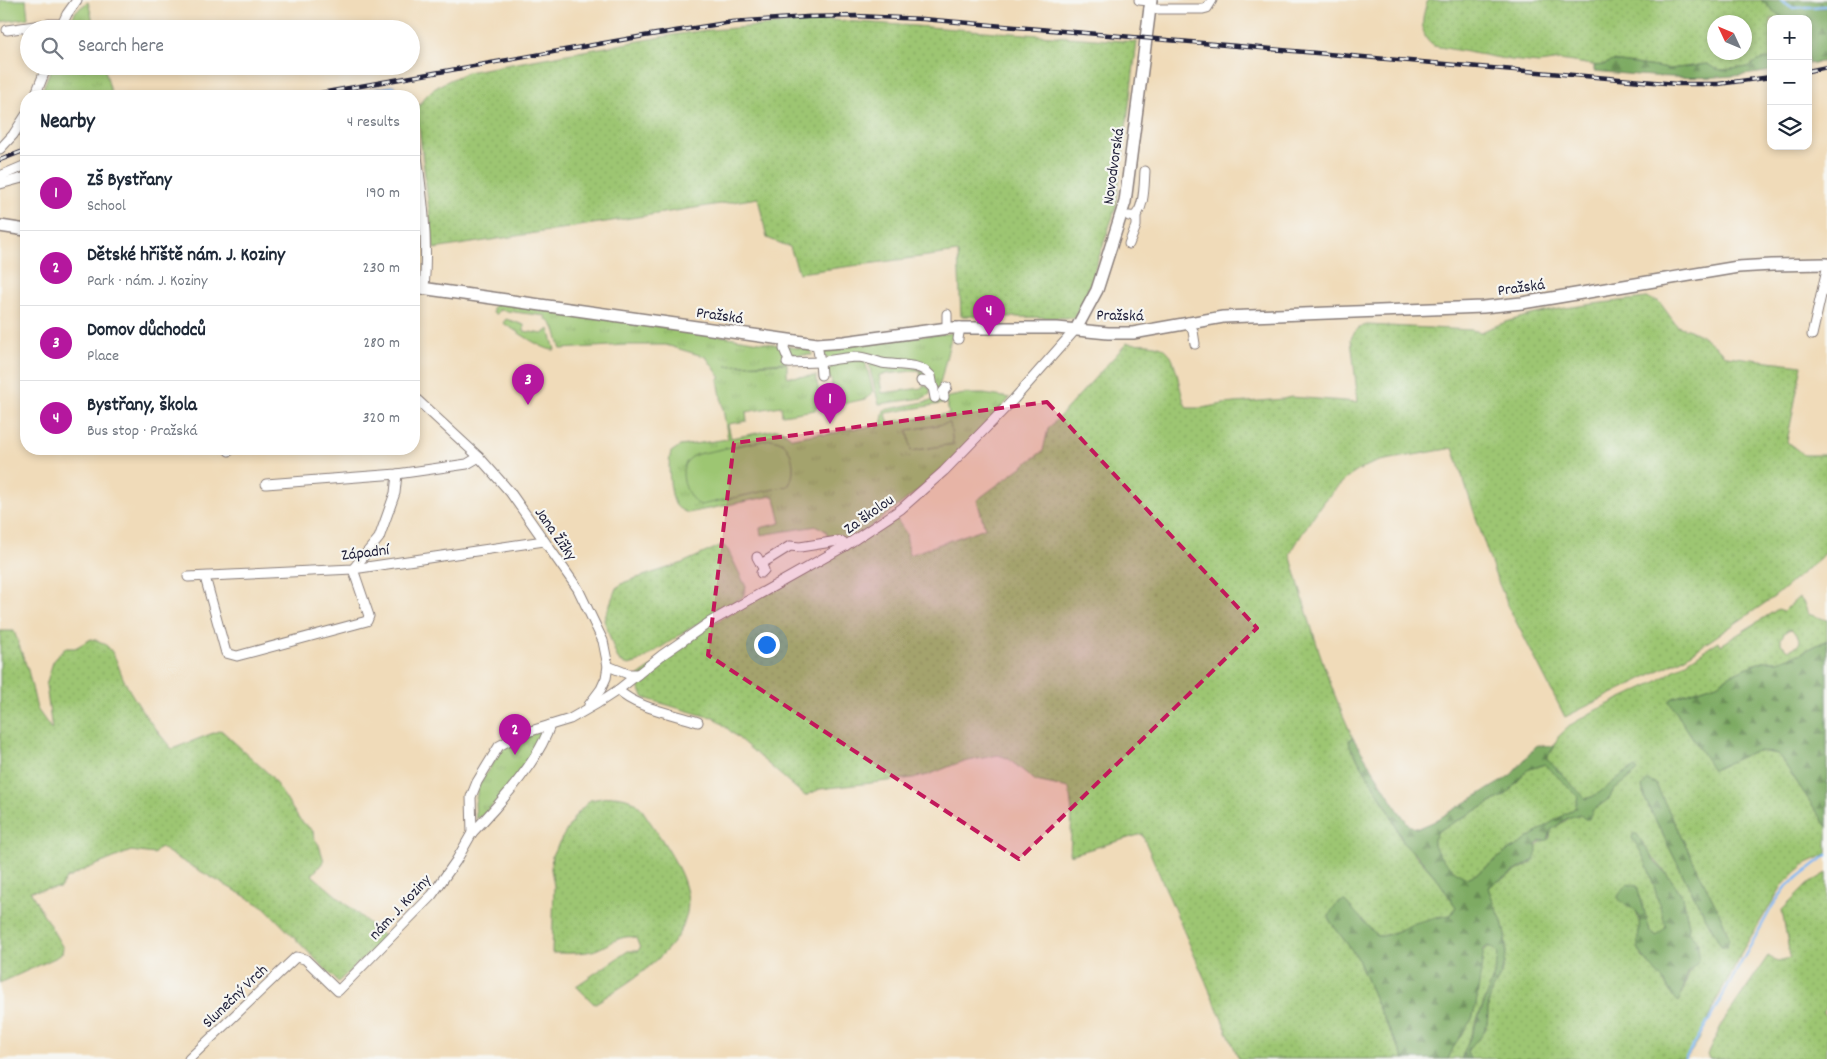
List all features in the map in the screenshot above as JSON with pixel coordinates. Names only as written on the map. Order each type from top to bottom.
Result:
[{"type":"street","points":[[65,20],[77,0]]},
{"type":"street","points":[[1147,3],[1203,9],[1207,8],[1212,0]]},
{"type":"street","name":"Novodvorská","points":[[1076,329],[1097,290],[1125,202],[1147,3]]},
{"type":"street","points":[[7,30],[20,28]]},
{"type":"street","points":[[37,90],[43,75]]},
{"type":"street","points":[[0,148],[20,124]]},
{"type":"street","points":[[0,176],[20,168]]},
{"type":"street","points":[[1134,217],[1139,213],[1141,207],[1144,171]]},
{"type":"street","points":[[420,174],[425,266],[420,284]]},
{"type":"street","points":[[0,184],[20,179]]},
{"type":"street","points":[[1122,214],[1137,219],[1129,244]]},
{"type":"street","points":[[0,226],[20,229]]},
{"type":"street","name":"Pražská","points":[[420,287],[817,344],[960,327],[1076,329],[1108,333],[1133,333],[1223,317],[1500,305],[1738,267],[1827,264]]},
{"type":"street","points":[[1812,335],[1827,269]]},
{"type":"street","points":[[947,314],[948,328]]},
{"type":"street","points":[[1188,322],[1195,344]]},
{"type":"street","points":[[958,339],[960,327]]},
{"type":"street","name":"Za školou","points":[[582,712],[618,690],[662,655],[710,622],[845,546],[901,509],[944,471],[1014,399],[1076,329]]},
{"type":"street","points":[[784,340],[788,363],[820,362],[860,357],[888,364],[920,368],[931,376],[938,394]]},
{"type":"street","points":[[817,344],[821,375]]},
{"type":"street","points":[[922,381],[927,382],[938,394]]},
{"type":"street","points":[[938,394],[947,387]]},
{"type":"street","name":"Jana Žižky","points":[[420,403],[479,457],[510,492],[578,589],[603,641],[608,666],[606,678],[601,689],[594,700],[582,712]]},
{"type":"street","points":[[266,484],[397,474],[466,464],[479,457]]},
{"type":"street","points":[[205,577],[226,653],[237,656],[368,621],[369,616],[353,569],[379,538],[394,493],[397,474]]},
{"type":"street","name":"Západní","points":[[188,577],[353,569],[544,541]]},
{"type":"street","points":[[760,565],[790,546],[800,547],[838,541],[842,542],[845,546]]},
{"type":"street","points":[[608,666],[628,674],[638,674]]},
{"type":"street","points":[[618,690],[624,696],[643,705],[698,722]]},
{"type":"street","points":[[472,833],[471,797],[477,782],[499,746],[521,734],[570,718],[582,712]]},
{"type":"street","name":"nám. J. Koziny","points":[[303,957],[338,991],[437,888],[472,833],[512,788],[534,756],[548,732],[550,724]]},
{"type":"street","name":"Slunečný Vrch","points":[[189,1059],[291,961],[296,957],[303,957]]},
{"type":"highlighted area","points":[[1047,402],[1257,628],[1019,859],[708,655],[734,443]]},
{"type":"green space","points":[[0,0],[26,0],[28,18],[0,22]]},
{"type":"green space","points":[[1428,0],[1761,0],[1778,15],[1767,15],[1767,59],[1758,61],[1748,67],[1724,70],[1716,69],[1707,64],[1670,69],[1613,61],[1599,66],[1560,60],[1539,63],[1511,60],[1434,46],[1425,37],[1423,19]]},
{"type":"green space","points":[[1761,0],[1827,0],[1827,61],[1812,63],[1812,15],[1778,15]]},
{"type":"green space","points":[[88,2],[93,20],[72,20],[76,11]]},
{"type":"green space","points":[[831,20],[1137,42],[1116,207],[1086,295],[1075,318],[961,316],[958,252],[799,273],[790,247],[767,238],[758,198],[434,249],[420,135],[420,105],[431,91],[467,72],[699,31]]},
{"type":"green space","points":[[1767,59],[1767,72],[1726,76],[1661,77],[1594,71],[1594,66],[1613,61],[1670,69],[1707,64],[1716,69],[1724,70],[1748,67],[1758,61]]},
{"type":"green space","points":[[48,75],[106,75],[110,90],[42,90]]},
{"type":"green space","points":[[1647,298],[1658,301],[1677,326],[1704,337],[1727,356],[1802,365],[1787,442],[1804,455],[1827,455],[1827,552],[1774,597],[1686,657],[1565,717],[1510,610],[1494,572],[1453,448],[1380,461],[1364,467],[1350,476],[1327,498],[1290,554],[1310,624],[1353,738],[1349,740],[1350,746],[1389,811],[1401,839],[1438,880],[1456,907],[1451,915],[1435,917],[1383,936],[1377,936],[1345,901],[1330,921],[1357,957],[1378,1007],[1404,1059],[1239,1059],[1142,834],[1070,855],[1072,812],[1069,788],[1036,781],[1007,758],[998,755],[958,763],[928,775],[820,789],[805,796],[714,717],[644,698],[634,679],[711,625],[895,517],[906,533],[909,555],[985,528],[977,500],[1043,451],[1048,429],[1127,343],[1151,344],[1166,349],[1174,363],[1187,408],[1202,408],[1291,397],[1358,402],[1351,339],[1359,328],[1364,326],[1472,330],[1481,332],[1500,324],[1541,313],[1584,305]]},
{"type":"green space","points":[[497,301],[811,350],[812,355],[786,355],[786,362],[726,366],[787,363],[787,377],[816,376],[819,394],[819,403],[815,410],[782,415],[781,406],[746,412],[747,421],[728,424],[731,438],[778,429],[792,438],[822,433],[823,435],[840,432],[840,430],[881,426],[884,410],[964,394],[984,394],[1010,398],[944,471],[845,546],[828,538],[826,531],[817,526],[761,535],[760,528],[781,523],[775,498],[772,496],[688,513],[682,511],[673,499],[669,471],[671,452],[680,446],[728,439],[718,379],[721,378],[706,357],[666,345],[626,345],[561,349],[555,329],[546,319],[546,316],[499,310],[497,314],[493,313],[493,308]],"holes":[[[947,403],[949,414],[888,422],[886,413]]]},
{"type":"green space","points":[[506,319],[524,325],[524,331],[543,334],[549,329],[555,350],[543,347],[503,323]]},
{"type":"green space","points":[[953,333],[954,338],[951,338],[938,392],[921,366],[826,358],[823,355],[823,348],[873,340]]},
{"type":"green space","points":[[838,361],[865,361],[873,391],[871,395],[865,399],[833,406],[832,400],[834,395],[831,379],[823,373],[824,364]]},
{"type":"green space","points":[[869,361],[917,368],[925,373],[928,376],[930,381],[924,379],[921,381],[920,370],[879,375],[882,393],[922,388],[923,385],[930,388],[930,394],[923,398],[879,404]]},
{"type":"green space","points":[[950,423],[953,444],[911,451],[908,430]]},
{"type":"green space","points":[[771,439],[784,444],[792,459],[793,471],[791,482],[788,486],[701,505],[692,499],[686,488],[683,475],[685,464],[691,458],[698,454]]},
{"type":"green space","points":[[720,546],[724,546],[728,550],[746,587],[743,597],[639,662],[629,665],[620,662],[604,620],[616,588],[625,582],[680,564]]},
{"type":"green space","points":[[1799,597],[1804,603],[1808,614],[1827,620],[1827,640],[1799,654],[1777,661],[1763,661],[1736,672],[1717,684],[1669,701],[1713,769],[1752,752],[1759,751],[1778,754],[1827,827],[1827,854],[1807,863],[1782,886],[1742,951],[1716,1001],[1699,1040],[1686,1059],[1470,1059],[1467,1052],[1486,1028],[1490,997],[1503,970],[1506,959],[1503,924],[1488,887],[1531,863],[1536,847],[1541,842],[1550,838],[1551,830],[1574,815],[1590,815],[1592,811],[1610,798],[1612,792],[1638,771],[1629,770],[1603,791],[1586,799],[1545,758],[1553,750],[1558,737],[1572,724],[1596,710],[1656,682],[1719,641],[1721,645],[1778,609],[1784,611]],"holes":[[[1791,629],[1797,634],[1800,642],[1789,650],[1781,644],[1781,638],[1786,631]],[[1655,783],[1722,919],[1729,937],[1722,947],[1687,883],[1646,801],[1642,787]],[[1632,838],[1651,855],[1683,897],[1689,926],[1688,932],[1698,943],[1699,958],[1689,974],[1683,993],[1674,999],[1660,976],[1642,957],[1639,920],[1627,884],[1637,886],[1650,931],[1657,936],[1667,926],[1649,869]]]},
{"type":"green space","points":[[0,631],[14,631],[28,670],[37,709],[52,730],[46,685],[53,662],[64,648],[75,648],[91,639],[106,645],[111,651],[135,700],[172,749],[221,730],[271,776],[299,819],[313,831],[324,861],[312,875],[385,937],[338,982],[264,907],[160,847],[154,854],[131,851],[84,870],[66,879],[60,888],[30,891],[63,948],[62,953],[0,983]]},
{"type":"green space","points":[[1827,640],[1827,827],[1778,754],[1759,751],[1752,752],[1713,770],[1669,701],[1717,684],[1736,672],[1763,661],[1777,661],[1799,654]]},
{"type":"green space","points":[[541,728],[540,737],[535,749],[516,778],[493,805],[476,819],[475,803],[479,785],[498,755],[507,745]]},
{"type":"green space","points":[[1353,738],[1398,810],[1409,825],[1415,828],[1433,822],[1502,781],[1512,774],[1537,745],[1555,746],[1546,758],[1586,799],[1600,792],[1629,771],[1635,768],[1638,771],[1612,792],[1610,798],[1592,811],[1589,819],[1585,819],[1579,814],[1566,819],[1551,830],[1548,840],[1540,841],[1536,845],[1537,852],[1534,860],[1488,887],[1503,924],[1506,958],[1490,997],[1484,1032],[1467,1052],[1470,1059],[1461,1059],[1484,1004],[1495,971],[1497,952],[1495,950],[1488,946],[1484,949],[1476,1005],[1472,1019],[1455,1044],[1448,1059],[1404,1059],[1378,1007],[1357,957],[1330,921],[1329,916],[1333,908],[1340,902],[1345,901],[1377,936],[1382,936],[1392,934],[1415,923],[1451,915],[1456,907],[1438,880],[1417,855],[1404,844],[1389,811],[1350,746],[1349,740]],"holes":[[[1545,764],[1578,797],[1575,808],[1509,850],[1478,873],[1467,878],[1456,872],[1436,850],[1434,839],[1438,831],[1507,794],[1527,770]]]},
{"type":"green space","points":[[1545,764],[1578,797],[1575,808],[1509,850],[1478,873],[1467,878],[1450,867],[1440,856],[1434,844],[1438,831],[1507,794],[1527,770]]},
{"type":"green space","points":[[1647,780],[1655,783],[1722,919],[1729,937],[1727,947],[1722,947],[1646,801],[1642,787]]},
{"type":"green space","points":[[614,796],[635,802],[660,836],[683,879],[688,908],[683,926],[673,943],[659,958],[626,984],[594,1004],[576,986],[628,951],[638,951],[640,948],[636,938],[625,937],[592,951],[552,953],[554,886],[551,869],[552,855],[575,816],[590,800]]},
{"type":"green space","points":[[1633,834],[1637,834],[1655,862],[1671,879],[1683,897],[1689,926],[1688,932],[1698,943],[1699,961],[1689,971],[1678,1002],[1639,950],[1639,917],[1632,908],[1620,901],[1618,896],[1627,884],[1637,886],[1650,931],[1657,936],[1666,926],[1648,869],[1639,848],[1632,838]]},
{"type":"green space","points":[[1827,873],[1827,1008],[1824,1011],[1827,1020],[1827,1059],[1709,1059],[1707,1055],[1723,1022],[1768,956],[1779,961],[1784,961],[1790,957],[1782,910],[1807,885]]},
{"type":"green space","points":[[1488,946],[1498,954],[1497,965],[1489,990],[1461,1059],[1448,1059],[1455,1044],[1472,1019],[1476,1005],[1482,954]]},
{"type":"water","points":[[395,85],[396,90],[366,90]]},
{"type":"waterway","points":[[1781,0],[1793,8],[1827,6]]},
{"type":"waterway","points":[[1685,1059],[1711,1017],[1773,905],[1787,886],[1827,855]]},
{"type":"railway","points":[[338,90],[732,22],[856,16],[923,19],[1677,84],[1718,84],[1767,78]]},
{"type":"railway","points":[[1812,70],[1827,67]]},
{"type":"railway","points":[[0,160],[20,152]]},
{"type":"place","name":"Bystřany, škola","points":[[989,336]]},
{"type":"place","name":"Domov důchodců","points":[[528,405]]},
{"type":"place","name":"ZŠ Bystřany","points":[[830,424]]},
{"type":"place","name":"Dětské hřiště nám. J. Koziny","points":[[515,755]]}]
